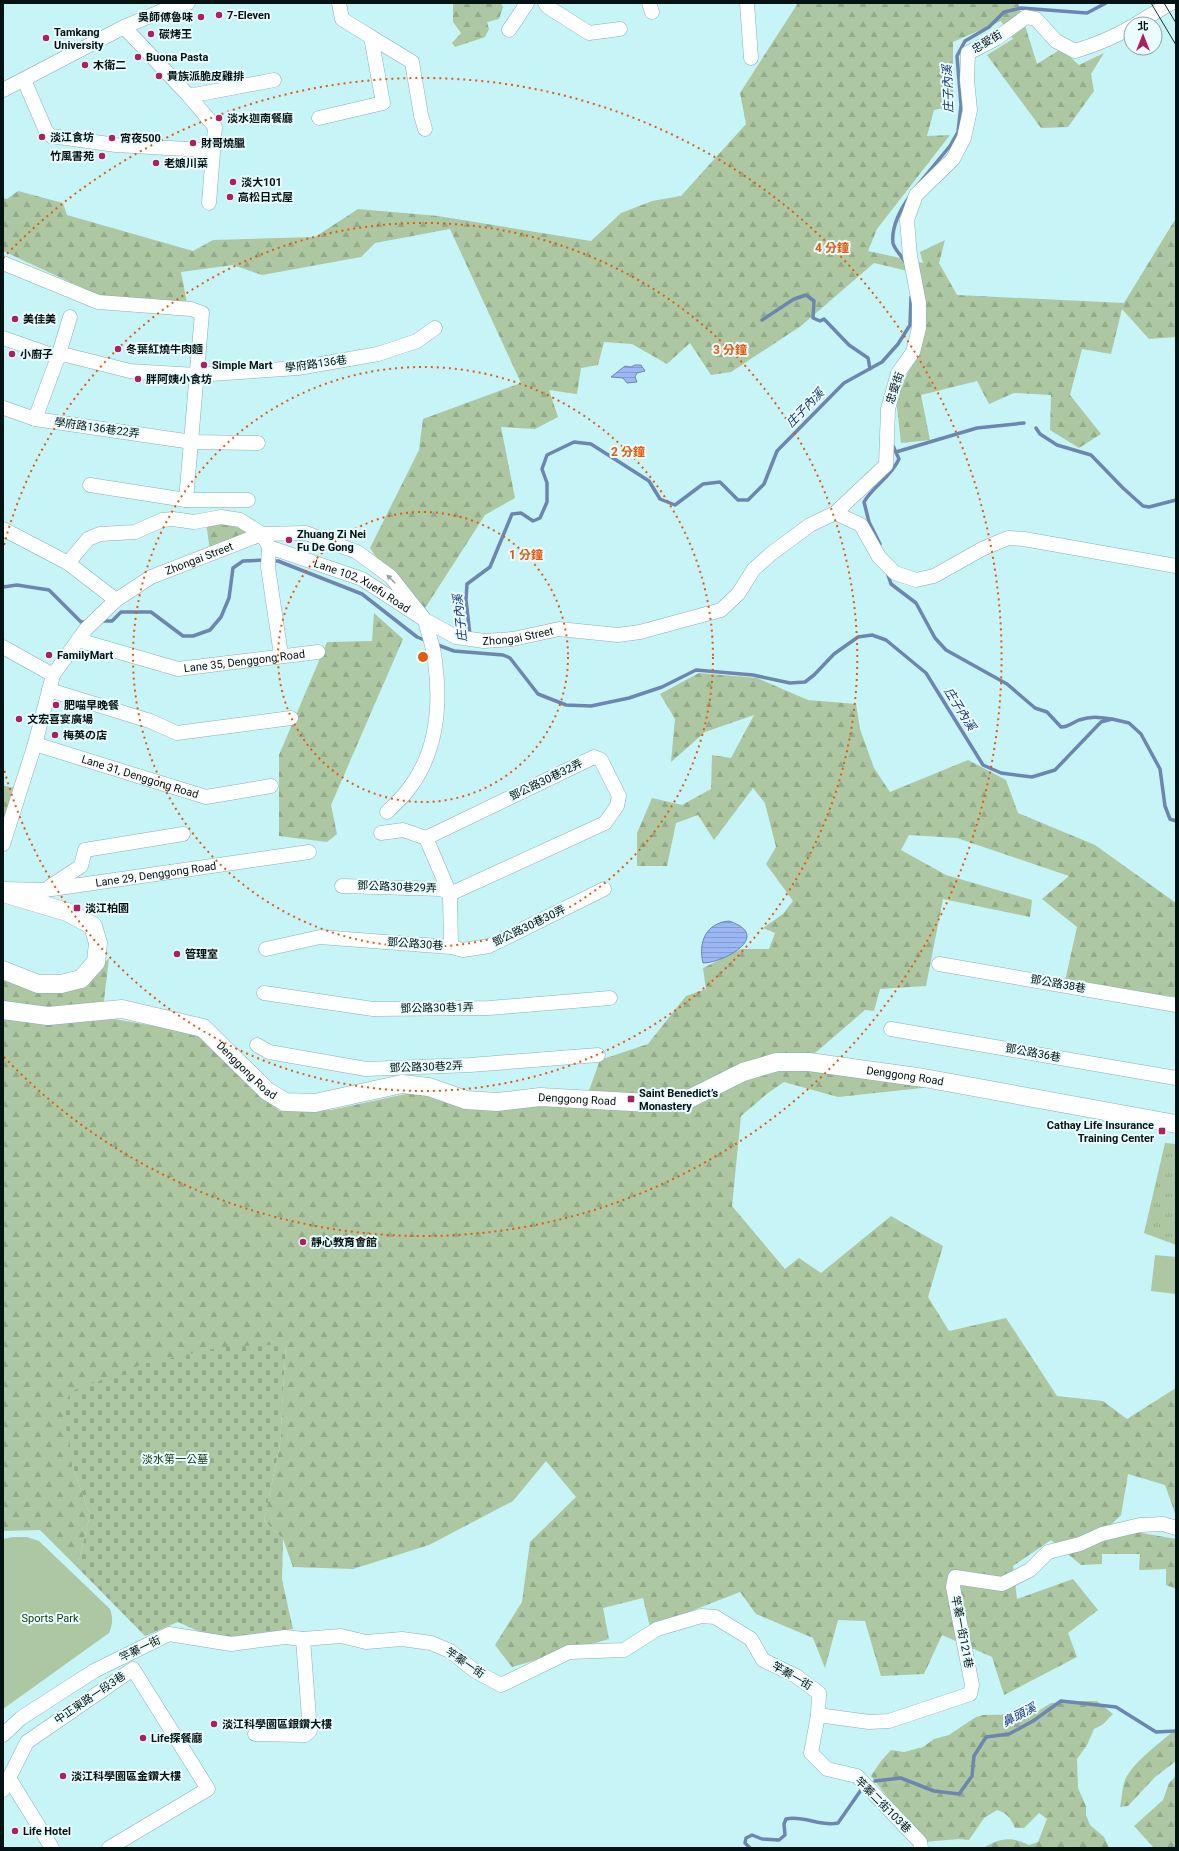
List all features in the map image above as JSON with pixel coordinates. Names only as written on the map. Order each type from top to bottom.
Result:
[{"type":"street","points":[[3,90],[124,27],[176,5],[188,3]]},
{"type":"street","points":[[339,3],[342,19],[412,62],[421,115],[425,129]]},
{"type":"street","points":[[509,30],[527,3]]},
{"type":"street","points":[[545,3],[548,7],[589,33],[620,29]]},
{"type":"street","points":[[747,3],[751,58]]},
{"type":"street","points":[[1149,16],[1171,3]]},
{"type":"street","name":"忠愛街","points":[[836,513],[886,465],[888,409],[898,373],[913,352],[919,328],[919,303],[910,256],[907,220],[916,195],[953,159],[964,138],[970,110],[967,80],[968,53],[997,38],[1026,17],[1036,18],[1056,41],[1075,51],[1094,45],[1123,32]]},
{"type":"street","points":[[124,27],[189,96],[214,127],[209,203]]},
{"type":"street","points":[[319,118],[383,103],[371,37]]},
{"type":"street","points":[[24,80],[46,131],[51,136],[116,145],[204,150],[213,144]]},
{"type":"street","points":[[189,96],[274,80]]},
{"type":"street","points":[[3,262],[98,302],[191,309],[202,313],[186,500]]},
{"type":"street","points":[[35,419],[58,357],[70,317]]},
{"type":"street","name":"學府路136巷","points":[[3,338],[58,357],[66,355],[130,371],[196,375],[298,368],[378,354],[417,342],[435,328]]},
{"type":"street","name":"學府路136巷22弄","points":[[4,408],[35,419],[192,442],[258,443]]},
{"type":"street","points":[[90,485],[186,500],[248,500]]},
{"type":"street","points":[[836,513],[861,525],[879,557],[895,573],[916,580],[934,576],[982,549],[1008,538],[1024,539],[1176,566]]},
{"type":"street","name":"Zhongai Street","points":[[53,675],[86,630],[116,600],[151,577],[262,534],[306,533],[357,552],[390,577],[425,620],[456,636],[484,641],[513,639],[559,630],[618,635],[640,632],[689,620],[721,610],[738,594],[754,569],[772,553],[810,525],[836,513]]},
{"type":"street","points":[[68,563],[88,540],[100,534],[135,532],[162,520],[173,519],[194,522],[221,517],[240,520],[262,534],[269,547],[268,567],[281,655]]},
{"type":"street","points":[[3,529],[68,563],[116,600]]},
{"type":"street","name":"Lane 102, Xuefu Road","points":[[269,547],[362,579],[425,620]]},
{"type":"street","points":[[387,812],[408,790],[416,778],[426,760],[436,730],[438,695],[435,660],[425,620]]},
{"type":"street","name":"Lane 35, Denggong Road","points":[[78,640],[178,669],[281,655],[318,652]]},
{"type":"street","points":[[3,647],[53,675],[35,744],[3,844]]},
{"type":"street","points":[[49,690],[150,721],[177,733],[291,718]]},
{"type":"street","name":"Lane 31, Denggong Road","points":[[35,744],[206,798],[271,786]]},
{"type":"street","name":"鄧公路30巷32弄","points":[[426,838],[594,757],[601,760],[619,796],[618,806],[605,823],[450,894]]},
{"type":"street","points":[[381,833],[403,830],[426,838]]},
{"type":"street","points":[[45,890],[81,866],[85,850],[183,834]]},
{"type":"street","name":"鄧公路30巷","points":[[266,949],[320,937],[451,947],[450,894],[426,838]]},
{"type":"street","name":"Lane 29, Denggong Road","points":[[3,889],[45,890],[309,852]]},
{"type":"street","name":"鄧公路30巷29弄","points":[[342,886],[442,889],[450,894]]},
{"type":"street","name":"鄧公路30巷30弄","points":[[451,947],[463,950],[489,946],[604,889]]},
{"type":"street","points":[[3,894],[67,912],[93,926],[98,943],[96,962],[81,979],[68,983],[38,984],[3,970]]},
{"type":"street","name":"鄧公路38巷","points":[[939,964],[1176,1005]]},
{"type":"street","name":"鄧公路30巷1弄","points":[[264,993],[373,1009],[489,1008],[610,998]]},
{"type":"street","name":"Denggong Road","points":[[3,1010],[48,1016],[122,1009],[203,1028],[267,1091],[285,1102],[315,1103],[402,1084],[429,1087],[466,1100],[497,1102],[540,1096],[649,1103],[687,1100],[743,1072],[777,1062],[809,1062],[924,1078],[1176,1124]]},
{"type":"street","name":"鄧公路36巷","points":[[891,1029],[1176,1078]]},
{"type":"street","name":"鄧公路30巷2弄","points":[[257,1045],[269,1052],[366,1069],[470,1066],[598,1055]]},
{"type":"street","name":"竿蓁一街121巷","points":[[818,1715],[869,1722],[889,1721],[970,1694],[972,1685],[953,1587],[955,1577],[1002,1584],[1030,1570],[1048,1552],[1080,1544],[1102,1534],[1140,1525],[1163,1524],[1176,1528]]},
{"type":"street","name":"竿蓁一街","points":[[3,1735],[21,1718],[94,1671],[169,1634],[231,1644],[286,1637],[303,1639],[341,1636],[366,1642],[402,1639],[431,1643],[450,1651],[475,1671],[501,1686],[569,1652],[624,1650],[657,1629],[701,1616],[715,1617],[751,1639],[763,1660],[796,1676],[819,1693],[818,1715]]},
{"type":"street","points":[[255,1734],[305,1735],[310,1731],[303,1639]]},
{"type":"street","name":"中正東路一段3巷","points":[[52,1848],[6,1784],[27,1742],[133,1669],[208,1789],[109,1848]]},
{"type":"street","name":"竿蓁二街103巷","points":[[818,1715],[811,1753],[827,1769],[857,1776],[920,1842],[921,1848]]},
{"type":"green space","points":[[453,3],[501,3],[503,7],[499,19],[487,22],[489,29],[485,37],[455,47],[452,43],[461,33],[453,22]]},
{"type":"green space","points":[[798,3],[1018,3],[1037,64],[1061,49],[1079,65],[1104,53],[1091,74],[1094,91],[1068,127],[1041,128],[987,55],[1013,39],[1001,21],[953,42],[953,106],[934,110],[927,136],[950,135],[877,229],[868,251],[923,263],[920,252],[945,240],[939,263],[957,295],[1124,303],[1176,218],[1176,337],[1149,339],[1122,309],[1111,354],[1082,349],[1070,395],[1101,434],[1079,448],[1050,430],[1051,395],[1014,393],[989,404],[977,381],[921,395],[930,440],[901,443],[896,398],[919,349],[925,312],[921,274],[874,263],[801,326],[731,372],[711,375],[690,343],[667,364],[632,344],[604,342],[598,365],[581,368],[577,394],[549,390],[558,417],[535,429],[501,427],[515,498],[485,515],[418,619],[370,548],[419,450],[423,419],[521,383],[450,229],[375,243],[361,257],[262,275],[233,265],[181,272],[187,303],[98,295],[3,251],[3,198],[7,199],[18,191],[63,203],[67,215],[193,251],[213,240],[315,237],[358,209],[438,216],[591,241],[621,213],[652,201],[681,196],[746,124],[740,93]]},
{"type":"green space","points":[[206,522],[248,527],[248,537],[210,551]]},
{"type":"green space","points":[[374,613],[403,639],[331,805],[337,834],[327,842],[279,836],[279,755],[327,642],[372,641]]},
{"type":"green space","points":[[699,673],[757,678],[808,700],[856,704],[860,729],[874,768],[890,792],[968,760],[1006,780],[1018,813],[1095,845],[1176,903],[1176,997],[1065,981],[1077,927],[1042,899],[1069,876],[957,838],[909,835],[901,850],[946,875],[1032,900],[1030,917],[943,899],[926,986],[880,989],[874,1011],[865,1010],[815,1053],[811,1071],[941,1086],[838,1097],[784,1082],[768,1093],[741,1116],[732,1206],[785,1269],[799,1258],[821,1273],[891,1216],[943,1246],[928,1297],[949,1331],[1006,1318],[1057,1396],[1103,1401],[1127,1419],[1176,1388],[1176,1516],[1165,1485],[1128,1474],[1121,1515],[1092,1543],[1136,1532],[1176,1539],[1176,1589],[1166,1585],[1166,1569],[1139,1570],[1140,1554],[1102,1554],[1102,1564],[1081,1565],[1051,1540],[1013,1566],[1017,1599],[1073,1579],[1098,1610],[1068,1633],[1077,1657],[1004,1695],[992,1657],[942,1635],[924,1674],[881,1676],[865,1621],[838,1620],[825,1668],[813,1638],[756,1614],[740,1592],[650,1627],[643,1598],[603,1608],[609,1639],[512,1667],[495,1645],[522,1602],[530,1542],[576,1497],[546,1461],[513,1501],[429,1545],[353,1569],[293,1567],[283,1539],[264,1521],[280,1444],[286,1344],[72,1465],[90,1515],[77,1567],[40,1530],[3,1531],[3,962],[38,987],[83,987],[109,958],[102,1017],[201,1034],[280,1111],[331,1110],[415,1092],[583,1107],[600,1060],[648,1044],[686,996],[706,989],[703,968],[741,949],[769,949],[775,933],[763,928],[783,914],[793,901],[766,864],[776,847],[765,803],[753,788],[714,840],[698,815],[676,823],[667,866],[637,866],[637,833],[652,798],[682,805],[711,789],[712,755],[731,758],[754,715],[705,732],[671,762],[675,719],[660,694]]},
{"type":"green space","points":[[3,786],[17,788],[5,817],[3,817]]},
{"type":"green space","points":[[1165,1143],[1176,1144],[1176,1245],[1144,1233]]},
{"type":"green space","points":[[1155,1255],[1176,1257],[1176,1294],[1151,1291]]},
{"type":"green space","name":"淡水第一公墓","points":[[286,1344],[280,1444],[264,1521],[283,1539],[282,1580],[293,1629],[242,1638],[207,1635],[178,1622],[145,1636],[77,1567],[90,1515],[72,1465],[63,1406],[72,1391],[143,1364],[222,1347]]},
{"type":"green space","name":"Sports Park","points":[[27,1537],[39,1541],[110,1609],[112,1621],[109,1633],[3,1709],[3,1539]]},
{"type":"green space","points":[[1097,1701],[1113,1714],[1102,1725],[1094,1729],[1087,1745],[1077,1759],[1078,1788],[1086,1806],[1086,1815],[1090,1825],[1104,1837],[1109,1848],[983,1848],[1000,1840],[1006,1839],[1016,1840],[1029,1845],[1038,1842],[1047,1819],[1039,1813],[1024,1828],[1015,1828],[1008,1816],[997,1810],[984,1818],[969,1840],[959,1839],[923,1842],[871,1776],[881,1761],[891,1750],[904,1752],[923,1747],[934,1739],[949,1735],[976,1717],[983,1715],[1035,1713],[1051,1703]]},
{"type":"green space","points":[[1176,1729],[1176,1761],[1155,1777],[1128,1806],[1120,1807],[1125,1780],[1134,1766]]},
{"type":"green space","points":[[1176,1776],[1176,1848],[1154,1848],[1134,1826],[1163,1800],[1169,1783]]},
{"type":"water","points":[[641,365],[645,371],[637,373],[635,377],[637,382],[627,383],[623,378],[611,377],[625,366],[631,367]]},
{"type":"water","points":[[729,921],[742,927],[747,934],[746,941],[732,954],[722,959],[703,963],[703,941],[709,930],[715,925]]},
{"type":"waterway","name":"庄子內溪","points":[[917,186],[950,146],[958,132],[961,105],[957,56],[965,41],[989,27],[1004,12],[1021,8],[1087,13],[1106,3]]},
{"type":"waterway","name":"庄子內溪","points":[[905,262],[896,250],[893,243],[893,237],[897,218],[910,196]]},
{"type":"waterway","points":[[762,320],[794,299],[806,295],[814,301],[813,318],[820,321],[824,319],[849,345],[868,358],[870,369]]},
{"type":"waterway","name":"庄子內溪","points":[[470,635],[466,600],[467,584],[490,567],[512,514],[521,513],[533,521],[540,518],[547,502],[547,483],[542,469],[547,455],[574,442],[591,444],[649,481],[660,499],[675,505],[703,484],[720,482],[738,500],[748,500],[764,484],[777,451],[844,383],[882,362],[898,344],[910,325],[911,297]]},
{"type":"waterway","points":[[896,452],[977,428],[1024,423]]},
{"type":"waterway","points":[[1036,428],[1040,434],[1057,445],[1091,455],[1143,506],[1149,507],[1176,500]]},
{"type":"waterway","points":[[880,544],[869,522],[864,502],[896,465],[899,459],[893,446]]},
{"type":"waterway","name":"庄子內溪","points":[[101,621],[112,621],[121,612],[151,612],[183,636],[193,636],[210,630],[221,617],[229,598],[233,568],[243,561],[265,560]]},
{"type":"waterway","name":"庄子內溪","points":[[271,561],[278,561],[362,594],[417,637],[427,641]]},
{"type":"waterway","points":[[887,572],[891,584],[916,603],[935,638],[946,650],[1007,684],[1035,708],[1047,712],[1061,727],[1091,717],[1111,719]]},
{"type":"waterway","name":"庄子內溪","points":[[3,587],[17,585],[49,590],[81,622],[86,622]]},
{"type":"waterway","name":"庄子內溪","points":[[435,644],[454,651],[503,655],[510,658],[538,694],[566,705],[591,706],[629,698],[662,687],[696,670],[753,675],[790,683],[805,682],[814,675],[834,654],[858,637],[872,635],[886,640],[926,673],[983,765],[1001,773],[1032,777],[1055,770],[1101,722],[1112,719],[1129,723],[1141,734],[1160,769],[1165,806],[1170,819],[1176,821]]},
{"type":"waterway","name":"鼻頭溪","points":[[875,1781],[901,1778],[934,1791],[959,1794],[972,1776],[974,1756],[986,1737],[1009,1734],[1033,1721],[1061,1701],[1116,1707],[1156,1732],[1176,1731]]},
{"type":"waterway","name":"鼻頭溪","points":[[750,1848],[745,1843],[746,1838],[752,1835],[762,1839],[779,1840],[785,1835],[784,1824],[786,1819],[799,1818],[825,1824],[838,1823],[861,1790]]},
{"type":"tram line","points":[[1151,3],[1176,45]]},
{"type":"tram line","points":[[1164,3],[1176,23]]},
{"type":"place","name":"7-Eleven","points":[[219,15]]},
{"type":"place","name":"吳師傅魯味","points":[[201,17]]},
{"type":"place","name":"碳烤王","points":[[151,34]]},
{"type":"place","name":"Tamkang University","points":[[46,38]]},
{"type":"place","name":"Buona Pasta","points":[[138,57]]},
{"type":"place","name":"木衛二","points":[[85,65]]},
{"type":"place","name":"貴族派脆皮雞排","points":[[159,76]]},
{"type":"place","name":"淡水迦南餐廳","points":[[219,118]]},
{"type":"place","name":"淡江食坊","points":[[42,137]]},
{"type":"place","name":"宵夜500","points":[[112,138]]},
{"type":"place","name":"財哥燒臘","points":[[193,143]]},
{"type":"place","name":"竹風書苑","points":[[102,156]]},
{"type":"place","name":"老娘川菜","points":[[156,163]]},
{"type":"place","name":"淡大101","points":[[233,182]]},
{"type":"place","name":"高松日式屋","points":[[230,197]]},
{"type":"place","name":"美佳美","points":[[15,319]]},
{"type":"place","name":"冬葉紅燒牛肉麵","points":[[118,349]]},
{"type":"place","name":"小廚子","points":[[12,354]]},
{"type":"place","name":"Simple Mart","points":[[204,365]]},
{"type":"place","name":"胖阿姨小食坊","points":[[138,379]]},
{"type":"place","name":"Zhuang Zi Nei Fu De Gong","points":[[289,540]]},
{"type":"place","name":"FamilyMart","points":[[49,655]]},
{"type":"place","name":"肥喵早晚餐","points":[[56,705]]},
{"type":"place","name":"文宏喜宴廣場","points":[[19,719]]},
{"type":"place","name":"梅英の店","points":[[55,735]]},
{"type":"place","name":"淡江柏園","points":[[77,908]]},
{"type":"place","name":"管理室","points":[[177,954]]},
{"type":"place","name":"Saint Benedict’s Monastery","points":[[631,1099]]},
{"type":"place","name":"Cathay Life Insurance Training Center","points":[[1162,1131]]},
{"type":"place","name":"靜心教育會館","points":[[303,1242]]},
{"type":"place","name":"淡江科學園區銀鑽大樓","points":[[214,1724]]},
{"type":"place","name":"Life探餐廳","points":[[143,1738]]},
{"type":"place","name":"淡江科學園區金鑽大樓","points":[[63,1776]]},
{"type":"place","name":"Life Hotel","points":[[15,1831]]}]
